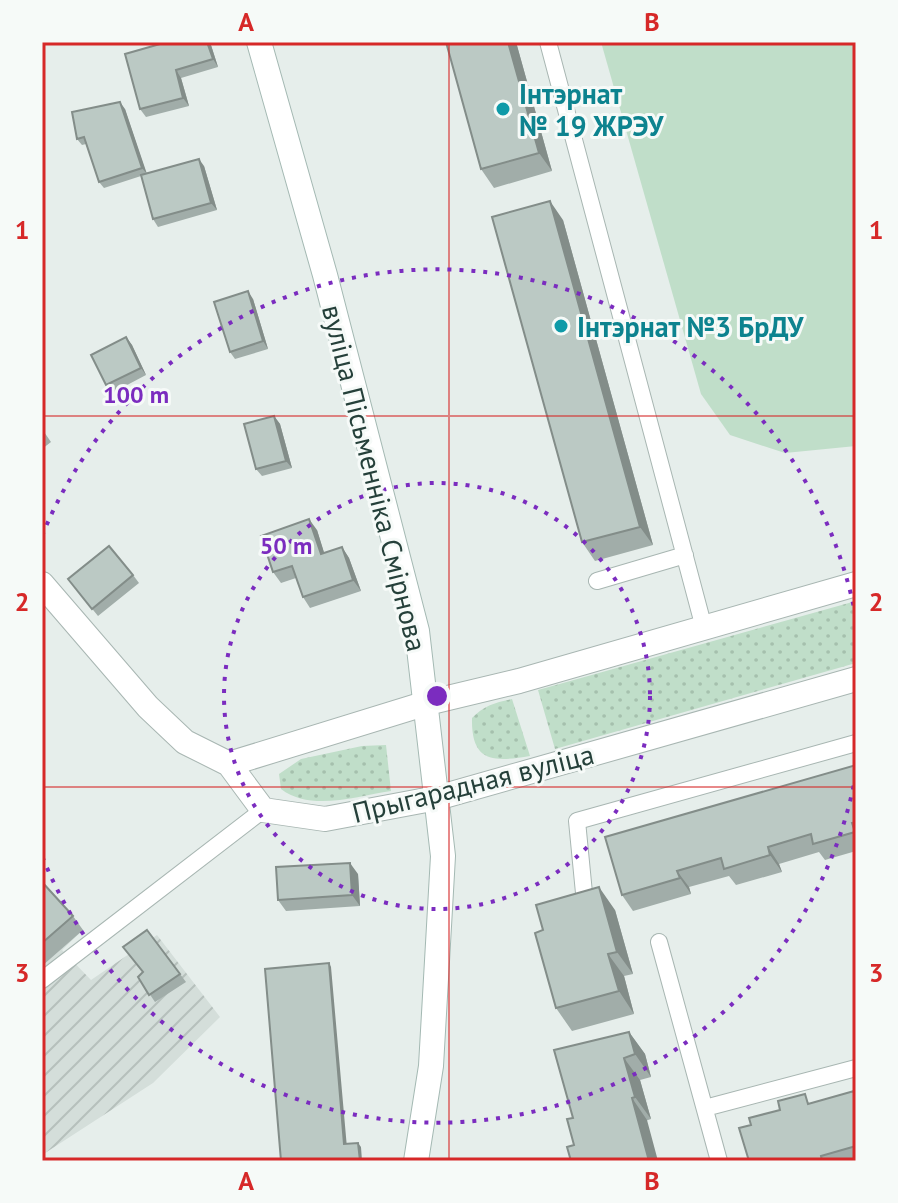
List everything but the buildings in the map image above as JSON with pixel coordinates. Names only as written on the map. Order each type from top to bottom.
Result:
[{"type":"street","name":"вуліца Пісьменніка Смірнова","points":[[259,42],[325,275],[417,631],[443,856],[431,1066],[416,1161]]},
{"type":"street","points":[[42,584],[148,707],[185,742],[229,764],[263,810]]},
{"type":"street","points":[[229,764],[427,703],[519,681],[856,584]]},
{"type":"street","name":"Прыгарадная вуліца","points":[[263,810],[325,819],[437,798],[856,679]]},
{"type":"lane","points":[[548,42],[704,628]]},
{"type":"lane","points":[[597,581],[685,555]]},
{"type":"lane","points":[[584,893],[577,821],[856,743]]},
{"type":"lane","points":[[42,980],[263,810]]},
{"type":"lane","points":[[659,942],[719,1161]]},
{"type":"lane","points":[[705,1108],[856,1068]]},
{"type":"shaded area","points":[[42,885],[83,930],[62,950],[91,980],[157,935],[220,1017],[153,1083],[42,1155]]},
{"type":"green space","points":[[601,42],[856,42],[856,446],[785,453],[730,435],[701,394]]},
{"type":"green space","points":[[856,601],[856,663],[555,749],[538,690]]},
{"type":"green space","points":[[512,699],[530,756],[506,759],[487,756],[476,744],[472,718],[490,705]]},
{"type":"green space","points":[[386,745],[391,791],[320,801],[293,796],[281,789],[279,774],[301,759],[362,746]]},
{"type":"place","name":"Інтэрнат № 19 ЖРЭУ","points":[[503,109]]},
{"type":"place","name":"Інтэрнат №3 БрДУ","points":[[561,326]]}]
